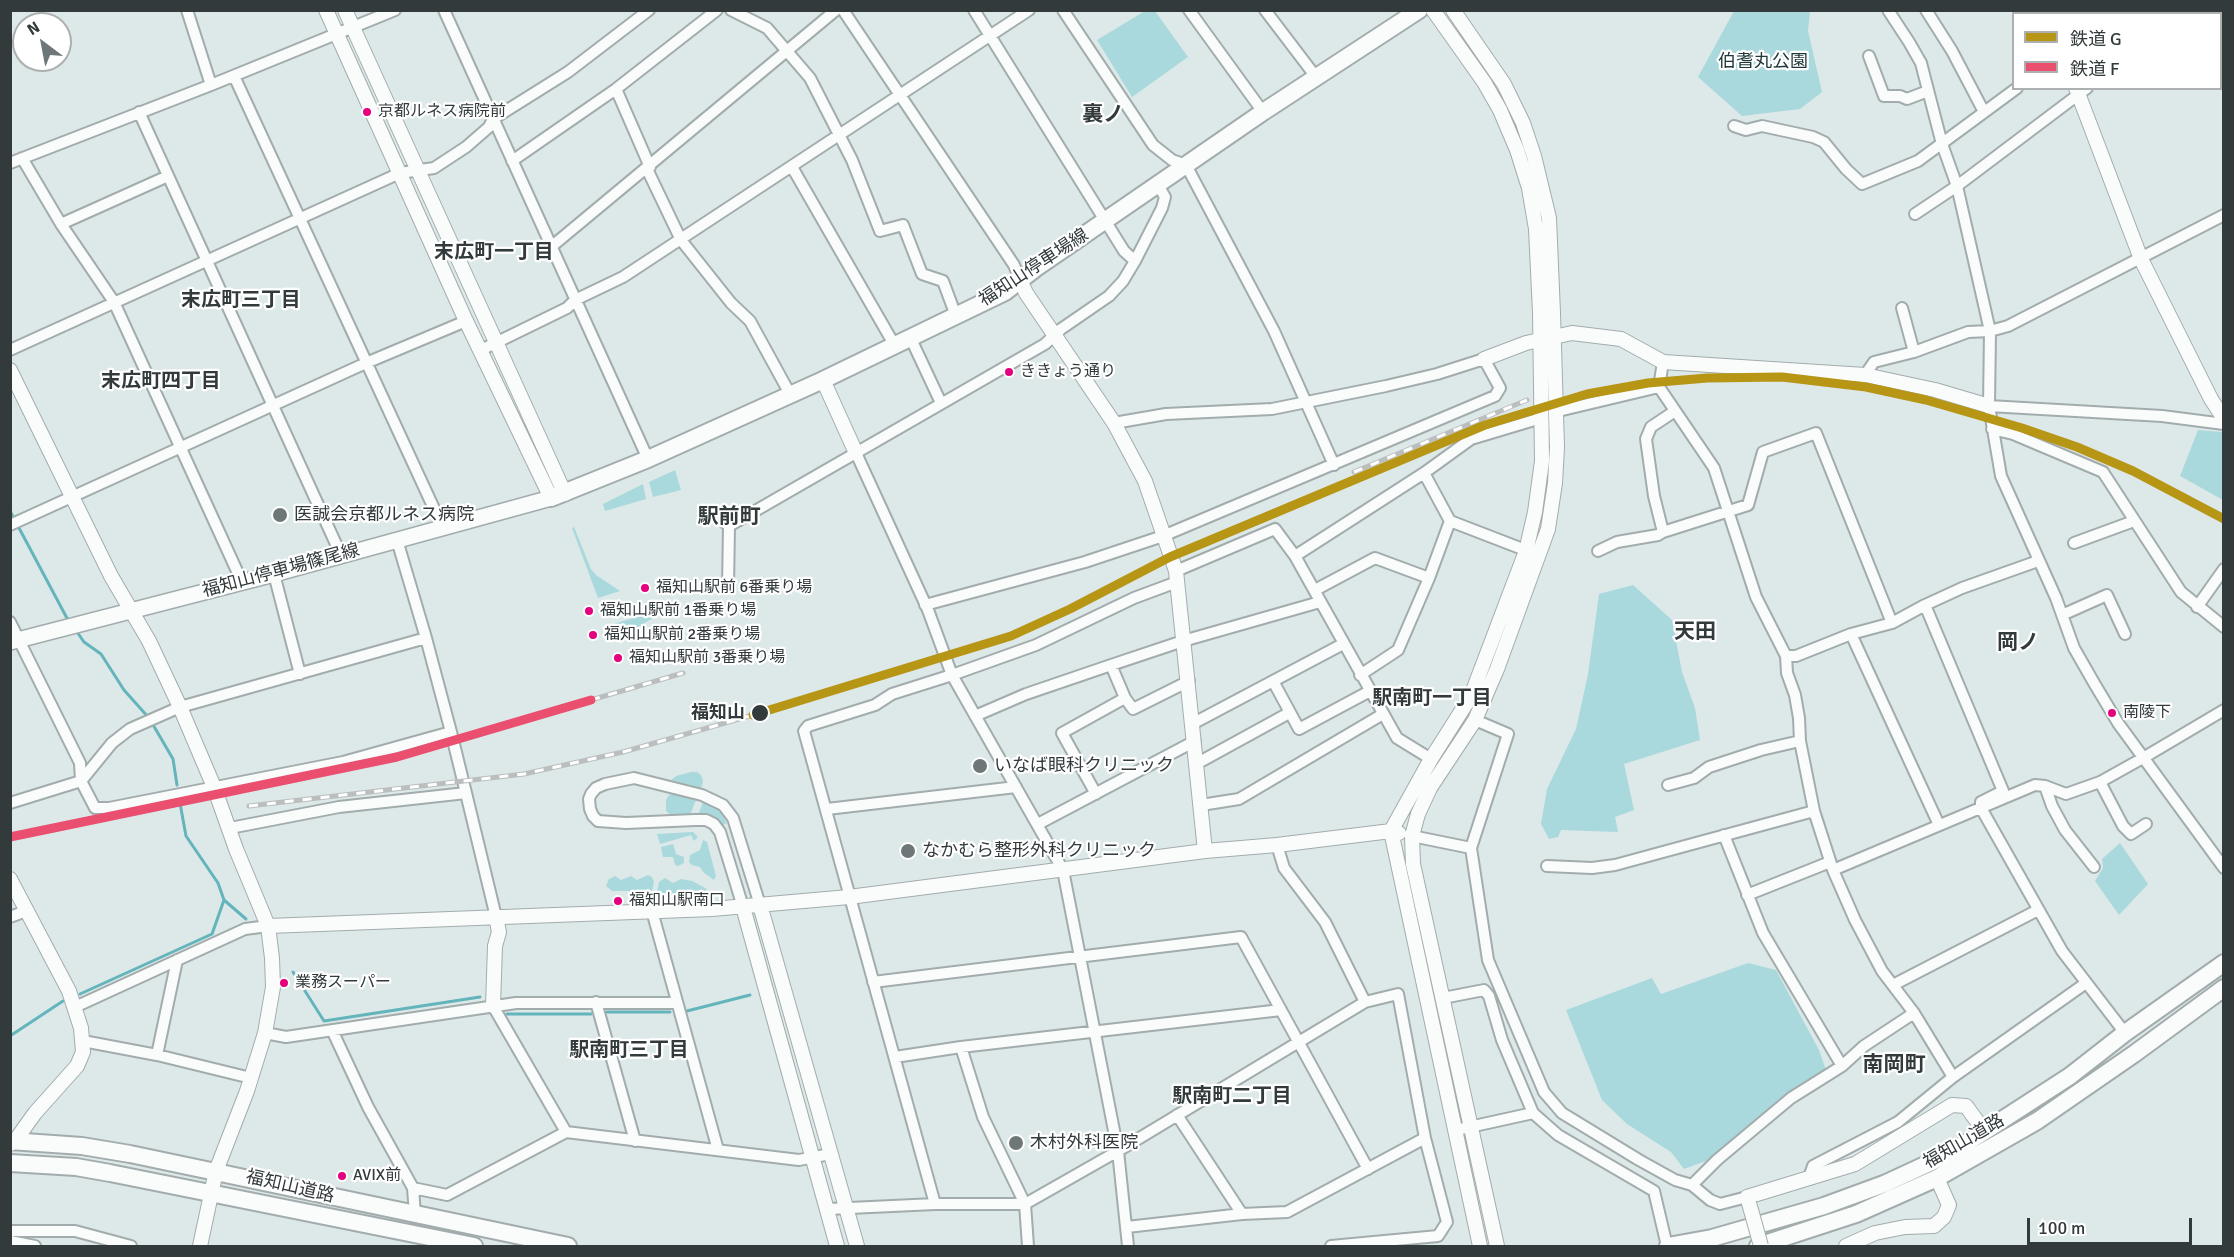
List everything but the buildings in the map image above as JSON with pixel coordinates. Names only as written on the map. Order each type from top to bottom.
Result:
[{"type":"main road","name":"福知山停車場線","points":[[558,496],[648,459],[823,380],[1005,292],[1263,112],[1419,10]]},
{"type":"main road","name":"福知山停車場篠尾線","points":[[15,641],[274,574],[558,496]]},
{"type":"main road","name":"福知山道路","points":[[1668,1246],[1712,1238],[1824,1206],[1884,1184],[1951,1153],[2070,1076],[2125,1033],[2223,963]]},
{"type":"main road","name":"福知山道路","points":[[1760,1246],[1856,1214],[1936,1178],[2037,1121],[2134,1054],[2223,988]]},
{"type":"main road","name":"福知山道路","points":[[12,1142],[82,1146],[216,1171],[568,1246]]},
{"type":"main road","name":"福知山道路","points":[[10,1163],[76,1167],[471,1246]]},
{"type":"street","points":[[187,10],[211,86]]},
{"type":"street","points":[[326,10],[466,321],[558,496]]},
{"type":"street","points":[[345,10],[497,344],[558,496]]},
{"type":"street","points":[[243,582],[114,302],[14,160],[211,86],[395,10]]},
{"type":"street","points":[[444,10],[648,459]]},
{"type":"street","points":[[10,350],[400,173],[434,168],[466,147],[489,127],[493,119],[568,72],[649,10]]},
{"type":"street","points":[[512,161],[616,89],[717,10]]},
{"type":"street","points":[[731,10],[767,28],[789,50],[810,78],[852,160],[880,231],[903,225],[922,274],[943,281],[956,316]]},
{"type":"street","points":[[551,247],[836,10]]},
{"type":"street","points":[[843,10],[1014,265],[1026,293],[1114,423],[1145,481],[1176,576],[1189,681],[1205,851]]},
{"type":"street","points":[[974,10],[1124,251],[1135,261]]},
{"type":"street","points":[[481,350],[497,344],[567,308],[575,300],[623,277],[1029,10]]},
{"type":"street","points":[[1063,10],[1153,145],[1172,160],[1186,165],[1274,331],[1334,465]]},
{"type":"street","points":[[1189,10],[1263,112]]},
{"type":"street","points":[[1265,10],[1316,77]]},
{"type":"street","points":[[1433,10],[1484,82],[1500,110],[1520,159],[1529,188],[1536,229],[1547,337]]},
{"type":"street","points":[[1453,10],[1504,84],[1523,123],[1544,190],[1549,218],[1548,415],[1532,553],[1497,669],[1475,720],[1430,788],[1418,814],[1412,836],[1413,864],[1497,1246]]},
{"type":"street","points":[[1926,10],[1952,51],[1984,112]]},
{"type":"street","points":[[1894,12],[1921,63],[1942,144],[1957,186],[1990,331],[1989,406],[2001,476],[2062,615],[2074,648],[2143,758],[2223,868]]},
{"type":"street","points":[[1869,56],[1884,96],[1900,96],[1907,99],[1928,91]]},
{"type":"street","points":[[234,76],[443,528]]},
{"type":"street","points":[[616,89],[648,168],[681,240],[731,303],[750,321],[790,394]]},
{"type":"street","points":[[1734,126],[1746,130],[1762,126],[1813,137],[1824,142],[1846,169],[1862,184],[1917,161],[2014,90]]},
{"type":"street","points":[[1915,214],[1957,186],[2080,91],[2141,259],[2223,419]]},
{"type":"street","points":[[139,112],[341,555]]},
{"type":"street","points":[[792,167],[895,346]]},
{"type":"street","points":[[61,224],[168,176]]},
{"type":"street","points":[[728,587],[727,525],[1045,344],[1061,329],[1109,296],[1123,281],[1162,208],[1165,197],[1158,185]]},
{"type":"street","points":[[1865,375],[1874,362],[1914,352],[1968,332],[1990,331],[2008,326],[2223,215]]},
{"type":"street","points":[[1902,308],[1914,352]]},
{"type":"street","points":[[10,525],[366,363],[466,321]]},
{"type":"street","points":[[1114,423],[1166,414],[1272,409],[1417,379],[1547,337],[1572,333],[1621,339],[1663,362],[1865,375],[1935,390],[1989,406],[2162,416],[2223,424]]},
{"type":"street","points":[[911,339],[941,403]]},
{"type":"street","points":[[925,605],[1085,562],[1163,536],[1495,396],[1500,388],[1484,359]]},
{"type":"street","points":[[1663,362],[1659,387],[1714,468],[1756,597],[1786,656],[1787,673],[1795,695],[1800,741],[1814,811],[1832,866],[1855,920],[1882,970],[1914,1013],[1953,1077]]},
{"type":"street","points":[[10,370],[111,576],[149,641],[180,707],[268,926],[273,987],[265,1033],[251,1078],[216,1171],[200,1246]]},
{"type":"street","points":[[823,380],[925,605],[952,675],[1063,870],[1118,1151],[1128,1246]]},
{"type":"street","points":[[1295,556],[1424,473],[1471,439],[1548,415],[1659,387]]},
{"type":"street","points":[[1663,532],[1654,496],[1646,439],[1651,427],[1675,411]]},
{"type":"street","points":[[1992,429],[2013,434],[2103,472],[2181,592],[2197,607],[2222,624]]},
{"type":"street","points":[[1598,551],[1617,542],[1658,535],[1748,505],[1763,452],[1816,433],[1892,623]]},
{"type":"street","points":[[1424,473],[1450,521],[1532,553]]},
{"type":"street","points":[[1360,675],[1398,650],[1429,578],[1450,521]]},
{"type":"street","points":[[2074,543],[2134,521]]},
{"type":"street","points":[[935,1204],[804,731],[808,726],[875,705],[892,694],[1035,645],[1275,529],[1295,556],[1315,590],[1360,675],[1397,738],[1431,759]]},
{"type":"street","points":[[397,540],[451,732],[496,916],[499,932],[495,946],[494,1006],[566,1132]]},
{"type":"street","points":[[1480,1246],[1391,831],[1431,759],[1471,696],[1532,553]]},
{"type":"street","points":[[1315,590],[1375,558],[1429,578]]},
{"type":"street","points":[[1786,656],[1796,656],[1851,634],[1892,623],[1962,588],[2038,561]]},
{"type":"street","points":[[2197,607],[2223,569]]},
{"type":"street","points":[[274,574],[300,674]]},
{"type":"street","points":[[2062,615],[2107,595],[2125,634]]},
{"type":"street","points":[[975,716],[1026,694],[1183,641],[1320,602]]},
{"type":"street","points":[[1924,605],[2003,791],[1981,802],[1981,808],[2062,951],[2125,1033]]},
{"type":"street","points":[[10,622],[15,641],[80,763],[81,781],[95,808],[109,808],[343,762],[451,732]]},
{"type":"street","points":[[1851,634],[1939,825]]},
{"type":"street","points":[[10,803],[81,781],[112,743],[130,729],[180,707],[426,638]]},
{"type":"street","points":[[1192,724],[1343,644]]},
{"type":"street","points":[[1111,665],[1125,698],[1133,709],[1189,681]]},
{"type":"street","points":[[1273,681],[1299,729],[1370,691]]},
{"type":"street","points":[[1096,794],[1062,733],[1125,698]]},
{"type":"street","points":[[1748,895],[1939,825],[2035,785],[2045,786],[2066,794],[2100,782],[2223,710]]},
{"type":"street","points":[[1196,764],[1289,712]]},
{"type":"street","points":[[1201,806],[1239,799],[1383,714]]},
{"type":"street","points":[[1475,720],[1508,734],[1471,848],[1488,960],[1544,1092],[1562,1113],[1639,1161],[1675,1180],[1692,1185],[1710,1200],[1720,1204],[1748,1200],[1855,1164],[1952,1105],[1966,1106],[1985,1132]]},
{"type":"street","points":[[1038,824],[1194,741]]},
{"type":"street","points":[[1668,785],[1694,778],[1709,767],[1761,750],[1800,741]]},
{"type":"street","points":[[837,1246],[720,832],[714,824],[706,820],[626,823],[598,821],[590,809],[589,800],[596,788],[634,778],[702,795],[723,805],[734,818],[857,1246]]},
{"type":"street","points":[[2100,782],[2123,825],[2132,834],[2146,824]]},
{"type":"street","points":[[2045,786],[2052,806],[2065,830],[2094,867]]},
{"type":"street","points":[[827,809],[1016,787]]},
{"type":"street","points":[[230,828],[339,807],[466,793]]},
{"type":"street","points":[[1547,866],[1592,868],[1615,865],[1814,811]]},
{"type":"street","points":[[75,1007],[245,929],[268,926],[743,907],[849,897],[1205,851],[1391,831],[1471,848]]},
{"type":"street","points":[[1724,835],[1763,933],[1842,1066]]},
{"type":"street","points":[[1277,845],[1284,868],[1325,922],[1365,1002]]},
{"type":"street","points":[[10,879],[69,992],[83,1041],[83,1052],[78,1066],[12,1142]]},
{"type":"street","points":[[1893,985],[2038,910]]},
{"type":"street","points":[[10,917],[26,911]]},
{"type":"street","points":[[652,911],[718,1150]]},
{"type":"street","points":[[873,982],[1241,937],[1368,1169]]},
{"type":"street","points":[[157,1055],[177,960]]},
{"type":"street","points":[[1809,1178],[1813,1166],[1898,1122],[1953,1077],[2086,983]]},
{"type":"street","points":[[1443,998],[1484,990],[1489,996],[1502,1040],[1533,1113],[1558,1135],[1654,1191],[1668,1246]]},
{"type":"street","points":[[828,1209],[935,1204],[1025,1204],[1118,1151],[1365,1002],[1398,994],[1425,1138],[1447,1222],[1438,1236],[1331,1246]]},
{"type":"street","points":[[265,1033],[286,1037],[516,1003],[669,1001],[676,1003]]},
{"type":"street","points":[[596,1002],[635,1141]]},
{"type":"street","points":[[895,1058],[961,1047],[1281,1010]]},
{"type":"street","points":[[1692,1185],[1717,1160],[1791,1098],[1842,1066],[1864,1046],[1914,1013]]},
{"type":"street","points":[[332,1030],[368,1107],[413,1188],[415,1215]]},
{"type":"street","points":[[83,1041],[157,1055],[251,1078]]},
{"type":"street","points":[[961,1047],[983,1117],[1025,1204],[1028,1246]]},
{"type":"street","points":[[1455,1130],[1533,1113]]},
{"type":"street","points":[[1177,1115],[1242,1214]]},
{"type":"street","points":[[413,1188],[447,1195],[566,1132],[800,1160],[830,1154]]},
{"type":"street","points":[[1127,1227],[1242,1214],[1287,1212],[1425,1138]]},
{"type":"street","points":[[1846,1246],[1875,1233],[1905,1227],[1934,1226],[1944,1217],[1949,1205],[1936,1178]]},
{"type":"street","points":[[1748,1200],[1760,1246]]},
{"type":"street","points":[[471,1246],[474,1227]]},
{"type":"street","points":[[10,1231],[75,1231],[131,1246]]},
{"type":"street","points":[[10,1241],[35,1246]]},
{"type":"green space","points":[[1145,11],[1155,11],[1188,57],[1132,97],[1097,40]]},
{"type":"green space","name":"伯耆丸公園","points":[[1734,11],[1810,11],[1808,31],[1822,92],[1800,109],[1742,116],[1698,77]]},
{"type":"green space","points":[[2198,430],[2223,432],[2223,500],[2180,476]]},
{"type":"green space","points":[[675,470],[681,490],[653,497],[649,482]]},
{"type":"green space","points":[[643,484],[646,499],[605,511],[603,504]]},
{"type":"green space","points":[[574,527],[591,569],[620,591],[598,598],[572,528]]},
{"type":"green space","points":[[1633,585],[1672,620],[1682,672],[1695,708],[1700,740],[1624,764],[1634,810],[1615,817],[1618,832],[1561,830],[1558,837],[1549,839],[1541,824],[1547,789],[1576,729],[1588,674],[1599,594]]},
{"type":"green space","points":[[650,613],[653,618],[631,631],[623,633],[610,630],[610,625]]},
{"type":"green space","points":[[691,772],[701,775],[703,781],[701,788],[671,780],[676,776]]},
{"type":"green space","points":[[676,793],[694,797],[696,800],[690,815],[672,816],[666,811],[666,800],[669,795]]},
{"type":"green space","points":[[703,802],[720,811],[727,823],[723,825],[715,819],[698,815]]},
{"type":"green space","points":[[693,832],[698,837],[694,841],[691,835],[660,844],[657,834]]},
{"type":"green space","points":[[703,840],[707,842],[716,876],[714,880],[700,867],[689,862],[690,855],[700,850]]},
{"type":"green space","points":[[2120,843],[2148,884],[2119,915],[2095,881],[2103,868],[2102,859]]},
{"type":"green space","points":[[673,844],[676,854],[684,857],[684,863],[678,866],[675,865],[673,857],[663,857],[661,847]]},
{"type":"green space","points":[[648,875],[654,882],[652,891],[612,891],[606,886],[609,879],[615,876],[621,880],[631,876],[637,880]]},
{"type":"green space","points":[[665,878],[673,883],[681,879],[692,881],[707,889],[704,892],[667,894],[657,892],[659,882]]},
{"type":"green space","points":[[1748,963],[1776,970],[1819,1050],[1826,1070],[1781,1099],[1706,1161],[1684,1169],[1671,1152],[1627,1124],[1602,1100],[1566,1010],[1652,978],[1661,994]]},
{"type":"waterway","points":[[10,511],[69,622]]},
{"type":"waterway","points":[[75,629],[84,642],[101,654],[124,690],[149,718]]},
{"type":"waterway","points":[[152,723],[173,759],[177,785]]},
{"type":"waterway","points":[[80,994],[212,934],[224,900],[218,883],[186,836],[180,803]]},
{"type":"waterway","points":[[224,900],[246,919]]},
{"type":"waterway","points":[[293,972],[324,1021],[480,997]]},
{"type":"waterway","points":[[687,1011],[750,995]]},
{"type":"waterway","points":[[10,1036],[63,1001]]},
{"type":"waterway","points":[[607,1012],[670,1012]]},
{"type":"waterway","points":[[507,1014],[591,1014]]},
{"type":"railway","points":[[1354,472],[1527,400]]},
{"type":"railway","points":[[591,700],[683,673]]},
{"type":"railway","points":[[249,806],[524,774],[623,752],[753,715]]},
{"type":"rail line","name":"G","points":[[753,715],[1011,636],[1070,609],[1170,557],[1485,425],[1587,394],[1648,383],[1707,378],[1782,377],[1866,387],[1926,400],[2077,447],[2133,471],[2224,519]]},
{"type":"rail line","name":"F","points":[[10,837],[397,757],[591,700]]},
{"type":"place","name":"京都ルネス病院前","points":[[367,112]]},
{"type":"place","name":"ききょう通り","points":[[1009,372]]},
{"type":"place","name":"医誠会京都ルネス病院","points":[[280,515]]},
{"type":"place","name":"福知山駅前 6番乗り場","points":[[645,588]]},
{"type":"place","name":"福知山駅前 1番乗り場","points":[[589,611]]},
{"type":"place","name":"福知山駅前 2番乗り場","points":[[593,635]]},
{"type":"place","name":"福知山駅前 3番乗り場","points":[[618,658]]},
{"type":"place","name":"福知山","points":[[760,713]]},
{"type":"place","name":"南陵下","points":[[2112,713]]},
{"type":"place","name":"いなば眼科クリニック","points":[[980,766]]},
{"type":"place","name":"なかむら整形外科クリニック","points":[[908,851]]},
{"type":"place","name":"福知山駅南口","points":[[618,901]]},
{"type":"place","name":"業務スーパー","points":[[284,983]]},
{"type":"place","name":"木村外科医院","points":[[1016,1143]]},
{"type":"place","name":"AVIX前","points":[[342,1176]]},
{"type":"district","name":"裏ノ","points":[[1103,115]]},
{"type":"district","name":"末広町一丁目","points":[[494,253]]},
{"type":"district","name":"末広町三丁目","points":[[241,301]]},
{"type":"district","name":"末広町四丁目","points":[[161,382]]},
{"type":"district","name":"駅前町","points":[[729,517]]},
{"type":"district","name":"天田","points":[[1695,632]]},
{"type":"district","name":"岡ノ","points":[[2018,643]]},
{"type":"district","name":"駅南町一丁目","points":[[1432,699]]},
{"type":"district","name":"駅南町三丁目","points":[[629,1051]]},
{"type":"district","name":"南岡町","points":[[1894,1065]]},
{"type":"district","name":"駅南町二丁目","points":[[1232,1097]]}]
